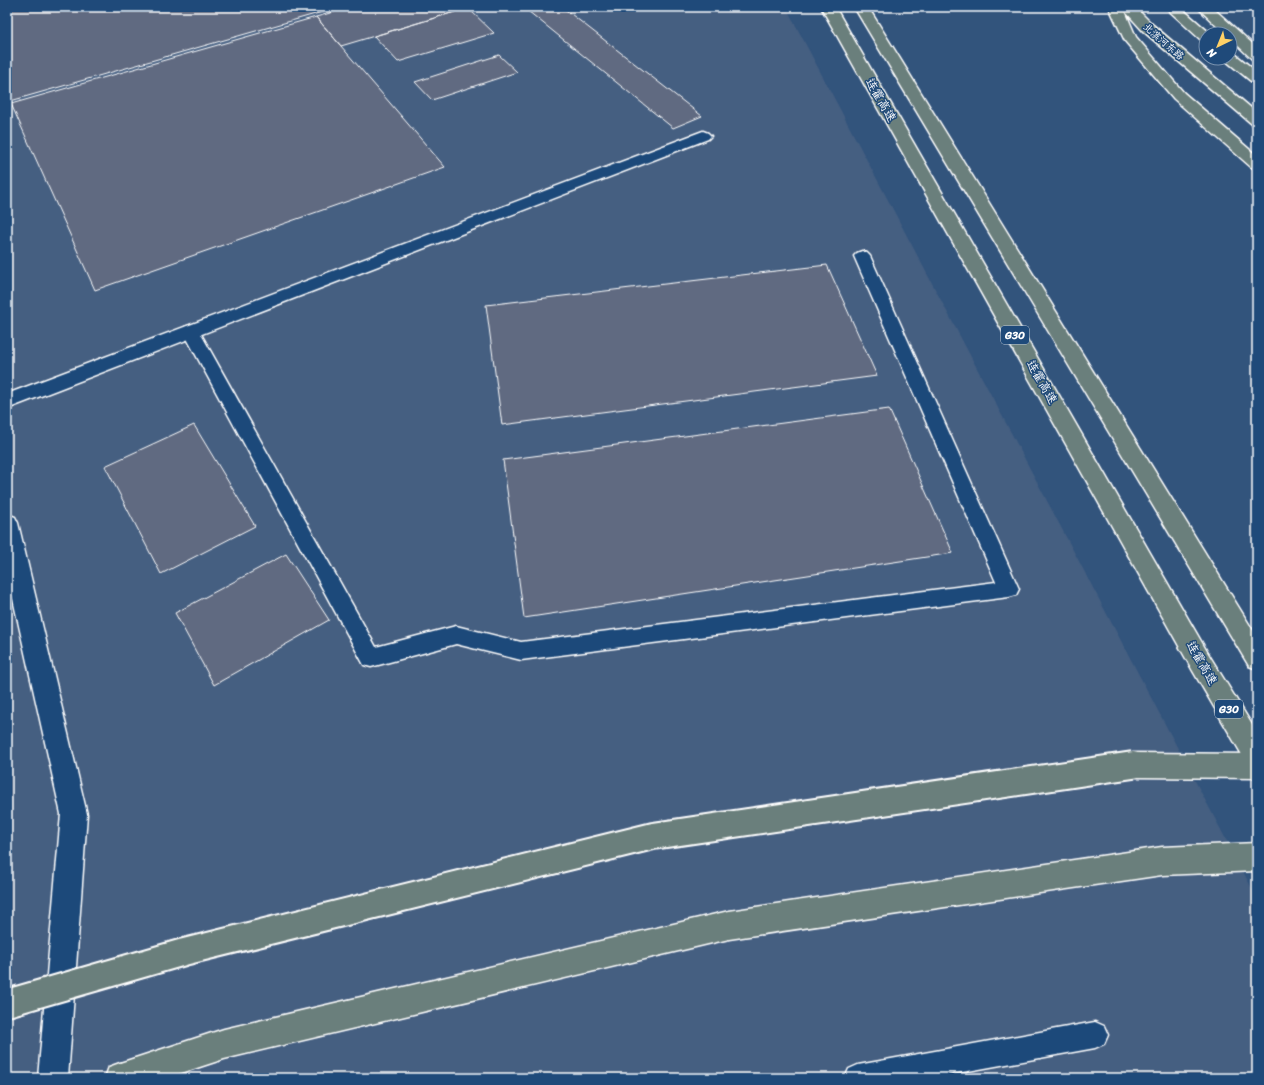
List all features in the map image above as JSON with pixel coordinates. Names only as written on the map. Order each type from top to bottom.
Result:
[{"type":"main road","name":"连霍高速","points":[[828,7],[1201,663],[1257,756]]},
{"type":"main road","points":[[861,7],[1255,655]]},
{"type":"main road","points":[[1116,7],[1130,38],[1179,96],[1257,164]]},
{"type":"main road","name":"北滨河东路","points":[[1128,7],[1148,28],[1257,121]]},
{"type":"main road","points":[[1172,7],[1198,30]]},
{"type":"main road","points":[[1204,7],[1257,56]]},
{"type":"main road","points":[[1238,64],[1257,79]]},
{"type":"main road","points":[[7,1003],[184,952],[653,836],[1133,765],[1257,766]]},
{"type":"main road","points":[[120,1078],[224,1044],[729,925],[1162,861],[1257,858]]},
{"type":"street","points":[[7,402],[703,136]]},
{"type":"street","points":[[7,523],[74,814],[53,1078]]},
{"type":"lane","points":[[191,331],[371,658],[456,635],[521,651],[1009,589],[862,256]]},
{"type":"lane","points":[[858,1078],[1095,1035]]},
{"type":"shaded area","points":[[7,7],[786,7],[1257,898],[1257,1078],[7,1078]]},
{"type":"building","points":[[7,7],[340,7],[7,102]]},
{"type":"building","points":[[351,7],[468,8],[341,46],[316,17]]},
{"type":"building","points":[[523,7],[562,7],[702,116],[673,128]]},
{"type":"building","points":[[468,8],[494,33],[398,62],[374,36]]},
{"type":"building","points":[[316,17],[445,167],[95,290],[11,104]]},
{"type":"building","points":[[499,55],[517,72],[432,100],[415,82]]},
{"type":"building","points":[[827,265],[877,376],[502,425],[486,305]]},
{"type":"building","points":[[889,409],[953,553],[524,618],[503,460]]},
{"type":"building","points":[[194,425],[255,526],[161,574],[105,466]]},
{"type":"building","points":[[286,554],[329,620],[214,685],[175,613]]}]
